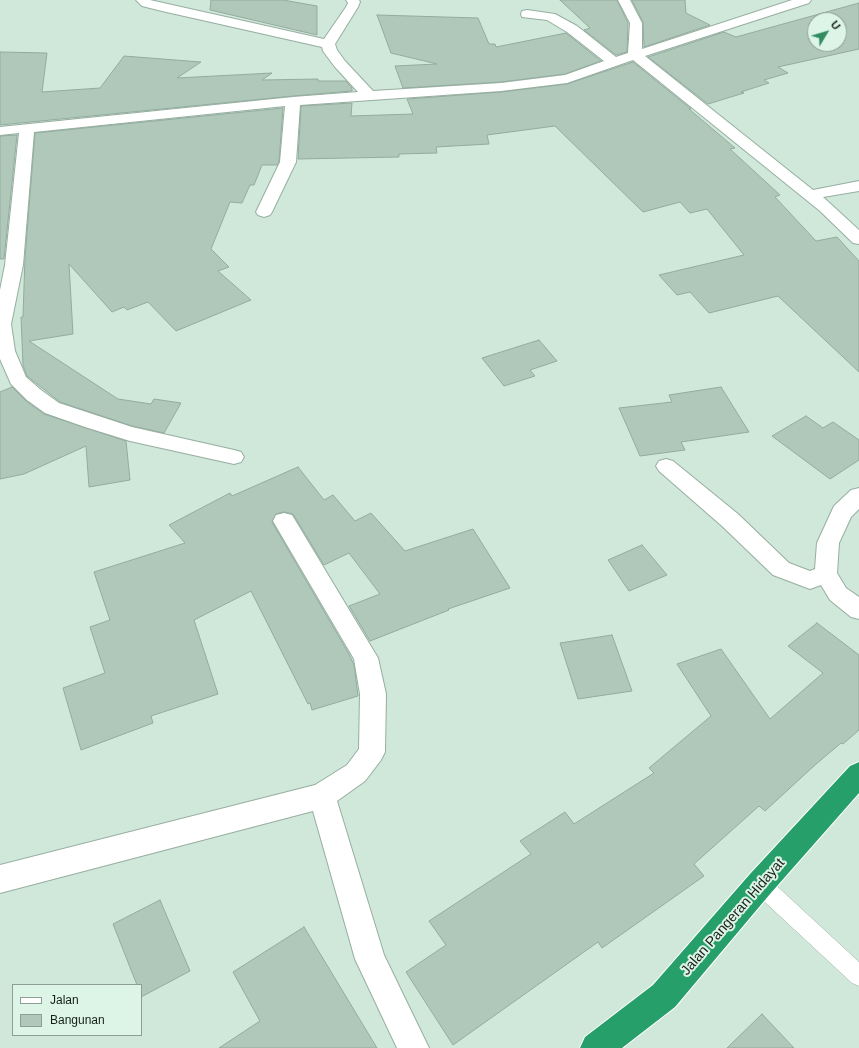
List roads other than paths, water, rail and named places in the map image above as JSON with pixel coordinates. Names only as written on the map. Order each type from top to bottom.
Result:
[{"type":"highway","name":"Jalan Pangeran Hidayat","points":[[596,1048],[664,996],[760,884],[859,774]]},
{"type":"street","points":[[142,0],[146,3],[166,8],[328,44]]},
{"type":"street","points":[[352,0],[354,2],[352,7],[328,44],[330,51],[340,64],[369,96]]},
{"type":"street","points":[[624,0],[636,23],[635,55]]},
{"type":"street","points":[[769,0],[780,8]]},
{"type":"street","points":[[0,131],[293,100],[501,87],[567,79],[635,55],[805,0]]},
{"type":"street","points":[[527,14],[550,17],[572,29],[614,62]]},
{"type":"street","points":[[635,55],[810,195],[859,239]]},
{"type":"street","points":[[264,212],[288,162],[293,100]]},
{"type":"street","points":[[27,129],[14,265],[2,324],[6,351],[18,380],[34,395],[52,408],[130,434],[234,457]]},
{"type":"street","points":[[810,195],[859,186]]},
{"type":"street","points":[[666,466],[730,520],[781,569],[810,580],[826,574]]},
{"type":"street","points":[[859,496],[842,512],[828,543],[826,574],[838,594],[859,610]]},
{"type":"street","points":[[0,879],[322,796],[356,773],[372,752],[374,694],[366,658],[284,521]]},
{"type":"street","points":[[322,796],[370,959],[413,1048]]},
{"type":"lane","points":[[760,884],[859,976]]}]
